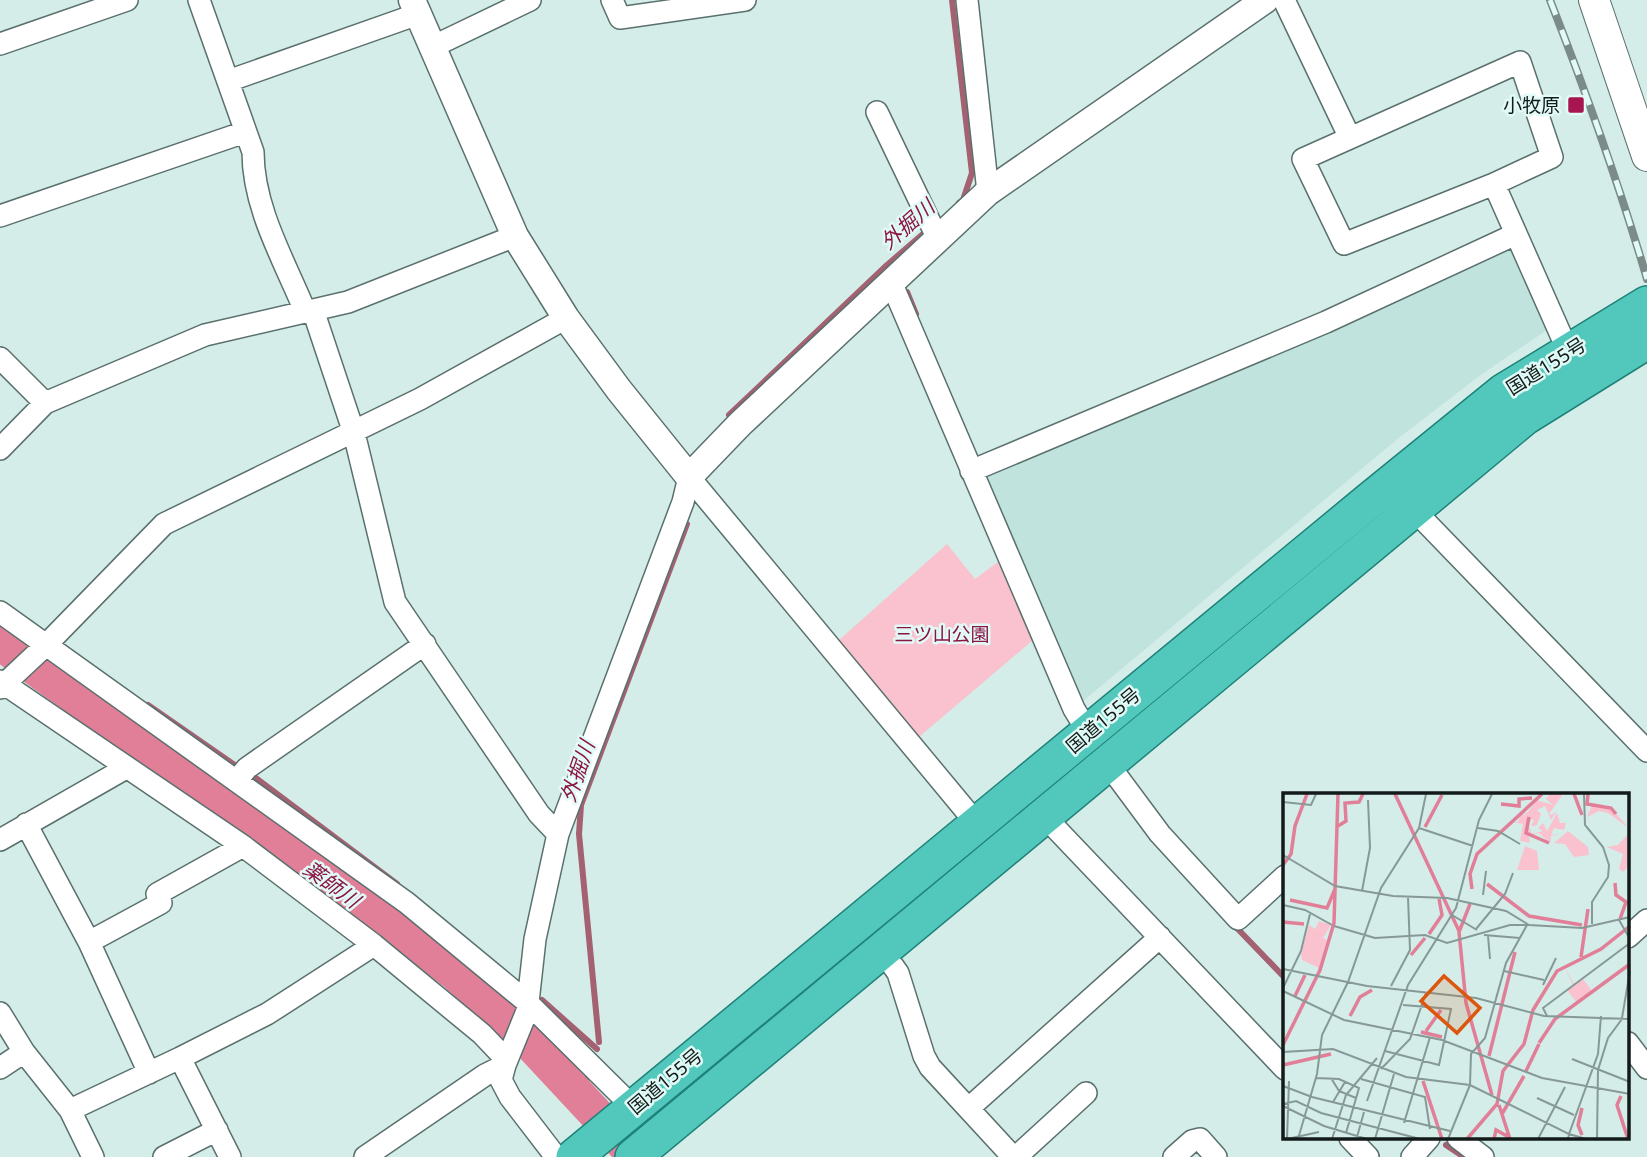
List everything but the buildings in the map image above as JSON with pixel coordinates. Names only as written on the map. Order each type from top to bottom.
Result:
[{"type":"highway","name":"国道155号","points":[[574,1157],[1503,392],[1647,304]]},
{"type":"highway","name":"国道155号","points":[[633,1157],[1525,417],[1647,341]]},
{"type":"main road","points":[[1594,0],[1647,156]]},
{"type":"street","points":[[0,44],[127,0]]},
{"type":"street","points":[[199,0],[253,152],[253,172],[263,211],[309,311],[354,433],[393,596],[539,814],[558,834]]},
{"type":"street","points":[[432,47],[530,0]]},
{"type":"street","points":[[612,0],[620,18],[745,0]]},
{"type":"street","points":[[967,0],[988,192]]},
{"type":"street","points":[[556,1157],[510,1097],[502,1080],[528,1007],[535,939],[558,834],[683,502],[689,477],[740,424],[988,192],[1265,0]]},
{"type":"street","points":[[1284,0],[1350,138]]},
{"type":"street","points":[[228,81],[415,7],[515,236],[566,317],[619,390],[689,477],[977,824]]},
{"type":"street","points":[[1520,62],[1552,157],[1494,184],[1344,244],[1303,159],[1520,62]]},
{"type":"street","points":[[877,111],[884,146],[938,239]]},
{"type":"street","points":[[0,216],[246,132]]},
{"type":"street","points":[[1494,184],[1568,351]]},
{"type":"street","points":[[971,471],[1326,322],[1516,234]]},
{"type":"street","points":[[0,449],[45,403],[205,335],[348,302],[515,236]]},
{"type":"street","points":[[891,282],[1074,709],[1088,732]]},
{"type":"street","points":[[508,1059],[482,1034],[374,945],[243,846],[4,683],[46,645],[164,524],[354,433],[566,317]]},
{"type":"street","points":[[0,358],[45,403]]},
{"type":"street","points":[[1413,509],[1647,751]]},
{"type":"street","points":[[0,612],[407,903],[528,1007],[634,1107]]},
{"type":"street","points":[[237,780],[247,768],[425,645]]},
{"type":"street","points":[[1108,764],[1160,834],[1238,919],[1283,878]]},
{"type":"street","points":[[0,840],[126,768]]},
{"type":"street","points":[[1044,816],[1283,1067]]},
{"type":"street","points":[[26,824],[89,942],[149,1073]]},
{"type":"street","points":[[89,942],[161,903],[157,894],[243,846]]},
{"type":"street","points":[[1630,935],[1647,920]]},
{"type":"street","points":[[969,1108],[1160,937]]},
{"type":"street","points":[[71,1110],[267,1014],[374,945]]},
{"type":"street","points":[[892,966],[898,973],[924,1056],[930,1067],[1014,1157],[1086,1093]]},
{"type":"street","points":[[0,1013],[23,1052],[71,1110],[93,1157]]},
{"type":"street","points":[[1630,1046],[1647,1068]]},
{"type":"street","points":[[0,1068],[23,1052]]},
{"type":"street","points":[[180,1058],[230,1157]]},
{"type":"street","points":[[365,1157],[508,1059]]},
{"type":"street","points":[[164,1157],[217,1130]]},
{"type":"street","points":[[1174,1157],[1192,1141],[1200,1139],[1216,1157]]},
{"type":"street","points":[[1352,1140],[1368,1157]]},
{"type":"street","points":[[1412,1157],[1427,1140]]},
{"type":"street","points":[[1461,1140],[1483,1157]]},
{"type":"shaded area","points":[[1508,241],[1547,330],[1482,374],[1400,437],[1077,706],[977,474]]},
{"type":"green space","name":"三ツ山公園","points":[[947,544],[975,579],[999,561],[1033,640],[919,737],[839,640]]},
{"type":"waterway","name":"外掘川","points":[[952,0],[972,173],[963,200],[959,203]]},
{"type":"waterway","name":"外掘川","points":[[729,415],[887,265],[930,228]]},
{"type":"waterway","points":[[907,292],[916,314]]},
{"type":"waterway","name":"外掘川","points":[[599,1042],[579,834],[581,805],[687,524]]},
{"type":"waterway","name":"薬師川","points":[[0,643],[455,973],[529,1042],[636,1157]]},
{"type":"waterway","points":[[148,705],[239,768]]},
{"type":"waterway","points":[[253,776],[397,884]]},
{"type":"waterway","points":[[1233,924],[1283,976]]},
{"type":"waterway","points":[[542,1000],[597,1049]]},
{"type":"waterway","name":"外掘川","points":[[579,1094],[586,1079]]},
{"type":"waterway","points":[[1446,1145],[1464,1157]]},
{"type":"railway","points":[[1550,0],[1602,138],[1647,279]]},
{"type":"place","name":"小牧原","points":[[1576,105]]}]
